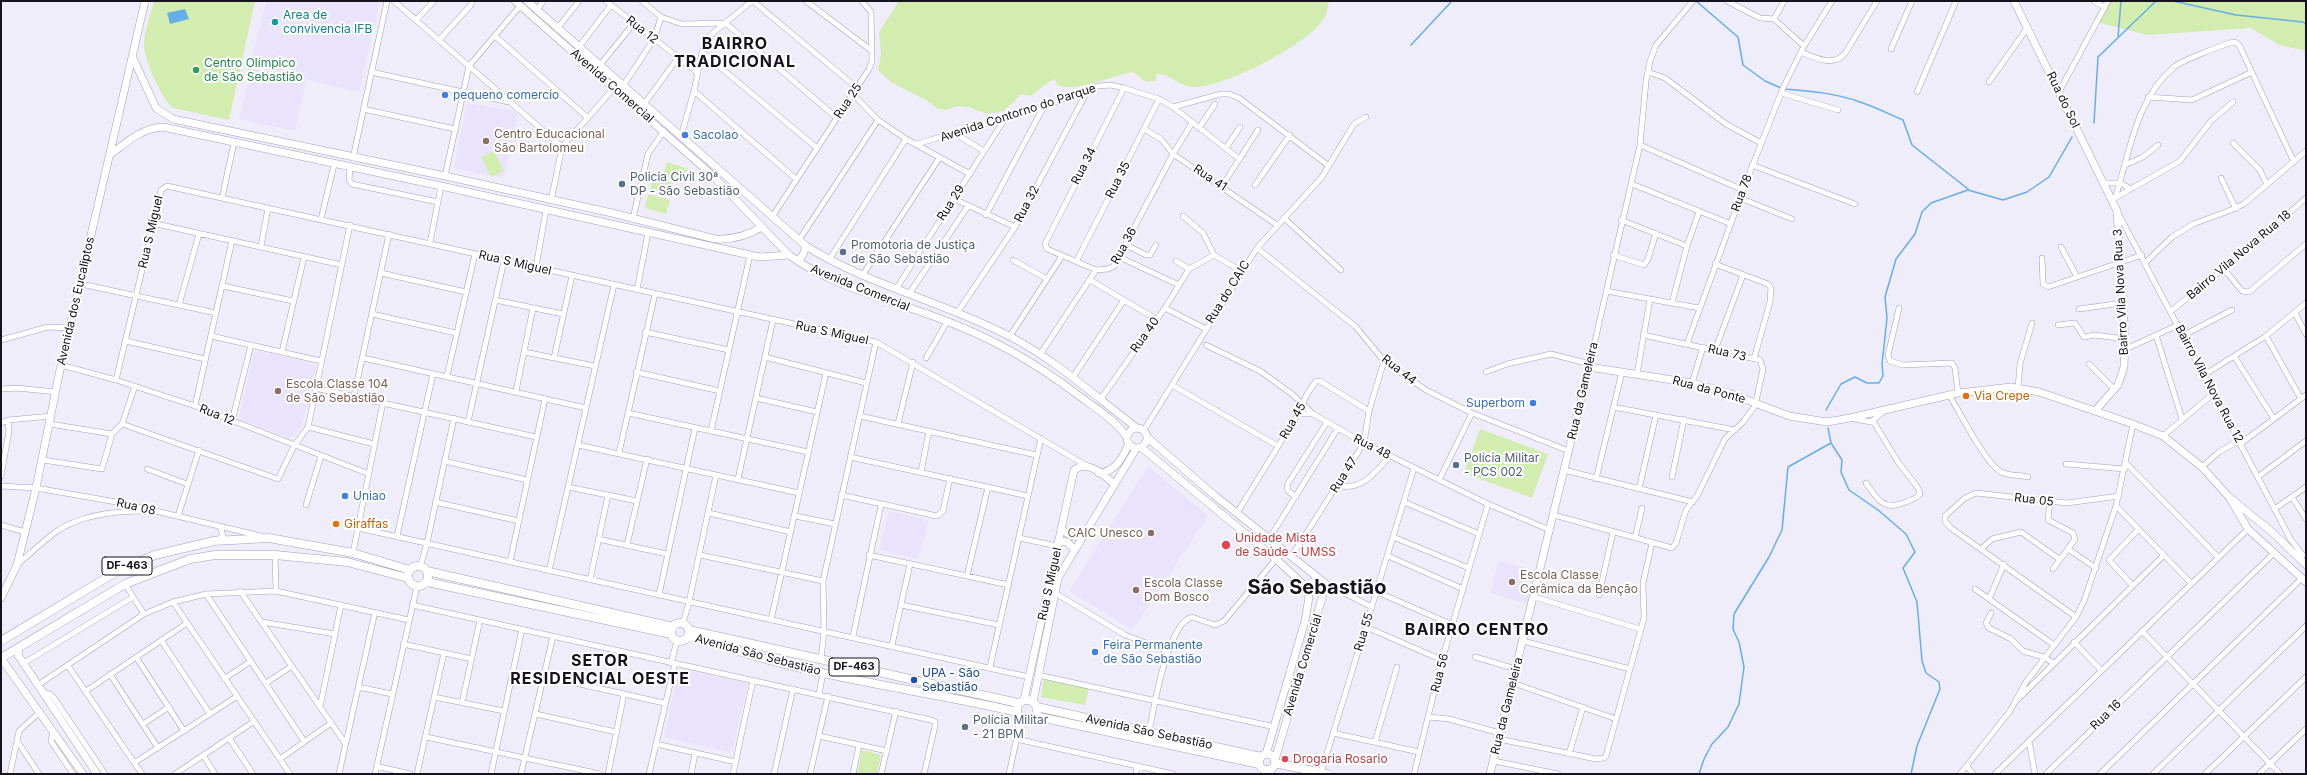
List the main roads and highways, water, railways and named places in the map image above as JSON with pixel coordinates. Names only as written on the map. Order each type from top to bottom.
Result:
[{"type":"main road","name":"DF-463","points":[[1,641],[55,607],[121,569],[155,555],[214,541],[269,538],[353,553],[409,574],[417,586],[426,582]]},
{"type":"main road","points":[[155,555],[152,563],[158,570]]},
{"type":"main road","name":"DF-463","points":[[1,658],[63,619],[124,584],[158,570],[190,560],[215,555],[275,555],[347,562],[409,574]]},
{"type":"main road","points":[[424,569],[429,575],[426,582],[673,634]]},
{"type":"main road","points":[[409,574],[424,569],[673,634],[683,641],[689,633],[683,623],[677,623],[673,634]]},
{"type":"main road","points":[[55,607],[62,611],[63,619]]},
{"type":"main road","name":"Avenida São Sebastião","points":[[689,633],[1021,702]]},
{"type":"main road","name":"Avenida São Sebastião","points":[[689,633],[786,664],[823,673],[885,686],[932,693],[1024,716],[1262,758]]},
{"type":"main road","points":[[786,664],[786,657],[789,653]]},
{"type":"main road","points":[[885,686],[888,681],[887,674]]},
{"type":"main road","name":"DF-463","points":[[1021,702],[1035,704]]},
{"type":"main road","points":[[1021,702],[1024,716]]},
{"type":"main road","points":[[1024,716],[1035,704]]},
{"type":"main road","name":"Avenida São Sebastião","points":[[1035,704],[1262,758]]},
{"type":"main road","points":[[1273,767],[1271,755],[1262,758],[1262,768],[1273,767],[1324,773]]},
{"type":"main road","points":[[1273,767],[1306,774]]},
{"type":"water","points":[[185,9],[189,19],[170,24],[167,13]]},
{"type":"waterway","points":[[1411,45],[1452,1]]},
{"type":"waterway","points":[[1696,1],[1738,37],[1743,65],[1765,81],[1781,88]]},
{"type":"waterway","points":[[2118,37],[2121,1]]},
{"type":"waterway","points":[[2094,123],[2098,57],[2156,1]]},
{"type":"waterway","points":[[2173,1],[2236,15],[2303,22],[2306,24]]},
{"type":"waterway","points":[[1784,89],[1841,96],[1877,108],[1903,120],[1912,145],[1968,189]]},
{"type":"waterway","points":[[1826,410],[1841,384],[1855,377],[1867,383],[1879,383],[1883,376],[1882,364],[1887,318],[1885,297],[1896,259],[1915,234],[1922,212],[1931,203],[1968,190],[2003,200],[2027,192],[2049,177],[2072,137]]},
{"type":"waterway","points":[[1828,428],[1831,443],[1842,460],[1841,472],[1849,490],[1878,510],[1906,534],[1915,552],[1903,568],[1917,602],[1922,661],[1926,673],[1939,682],[1940,689],[1917,746],[1911,774]]},
{"type":"waterway","points":[[1699,774],[1704,759],[1712,744],[1728,727],[1739,704],[1744,667],[1739,642],[1733,629],[1734,614],[1769,557],[1782,530],[1788,467],[1831,443]]},
{"type":"place","name":"Area de convivencia IFB","points":[[275,22]]},
{"type":"place","name":"Centro Olímpico de São Sebastião","points":[[196,70]]},
{"type":"place","name":"pequeno comercio","points":[[445,95]]},
{"type":"place","name":"Sacolao","points":[[685,135]]},
{"type":"place","name":"Centro Educacional São Bartolomeu","points":[[486,141]]},
{"type":"place","name":"Policia Civil 30ª DP - São Sebastião","points":[[622,184]]},
{"type":"place","name":"Promotoria de Justiça de São Sebastião","points":[[843,252]]},
{"type":"place","name":"Escola Classe 104 de São Sebastião","points":[[278,391]]},
{"type":"place","name":"Via Crepe","points":[[1966,396]]},
{"type":"place","name":"Superbom","points":[[1533,403]]},
{"type":"place","name":"Polícia Militar - PCS 002","points":[[1456,465]]},
{"type":"place","name":"Uniao","points":[[345,496]]},
{"type":"place","name":"Giraffas","points":[[336,524]]},
{"type":"place","name":"CAIC Unesco","points":[[1151,533]]},
{"type":"place","name":"Unidade Mista de Saúde - UMSS","points":[[1226,545]]},
{"type":"place","name":"Escola Classe Cerâmica da Benção","points":[[1512,582]]},
{"type":"place","name":"Escola Classe Dom Bosco","points":[[1136,590]]},
{"type":"place","name":"Feira Permanente de São Sebastião","points":[[1095,652]]},
{"type":"place","name":"UPA - São Sebastião","points":[[914,680]]},
{"type":"place","name":"Polícia Militar - 21 BPM","points":[[965,727]]},
{"type":"place","name":"Drogaria Rosario","points":[[1285,759]]},
{"type":"district","name":"BAIRRO TRADICIONAL","points":[[735,53]]},
{"type":"district","name":"São Sebastião","points":[[1317,588]]},
{"type":"district","name":"BAIRRO CENTRO","points":[[1477,630]]},
{"type":"district","name":"SETOR RESIDENCIAL OESTE","points":[[600,670]]}]
